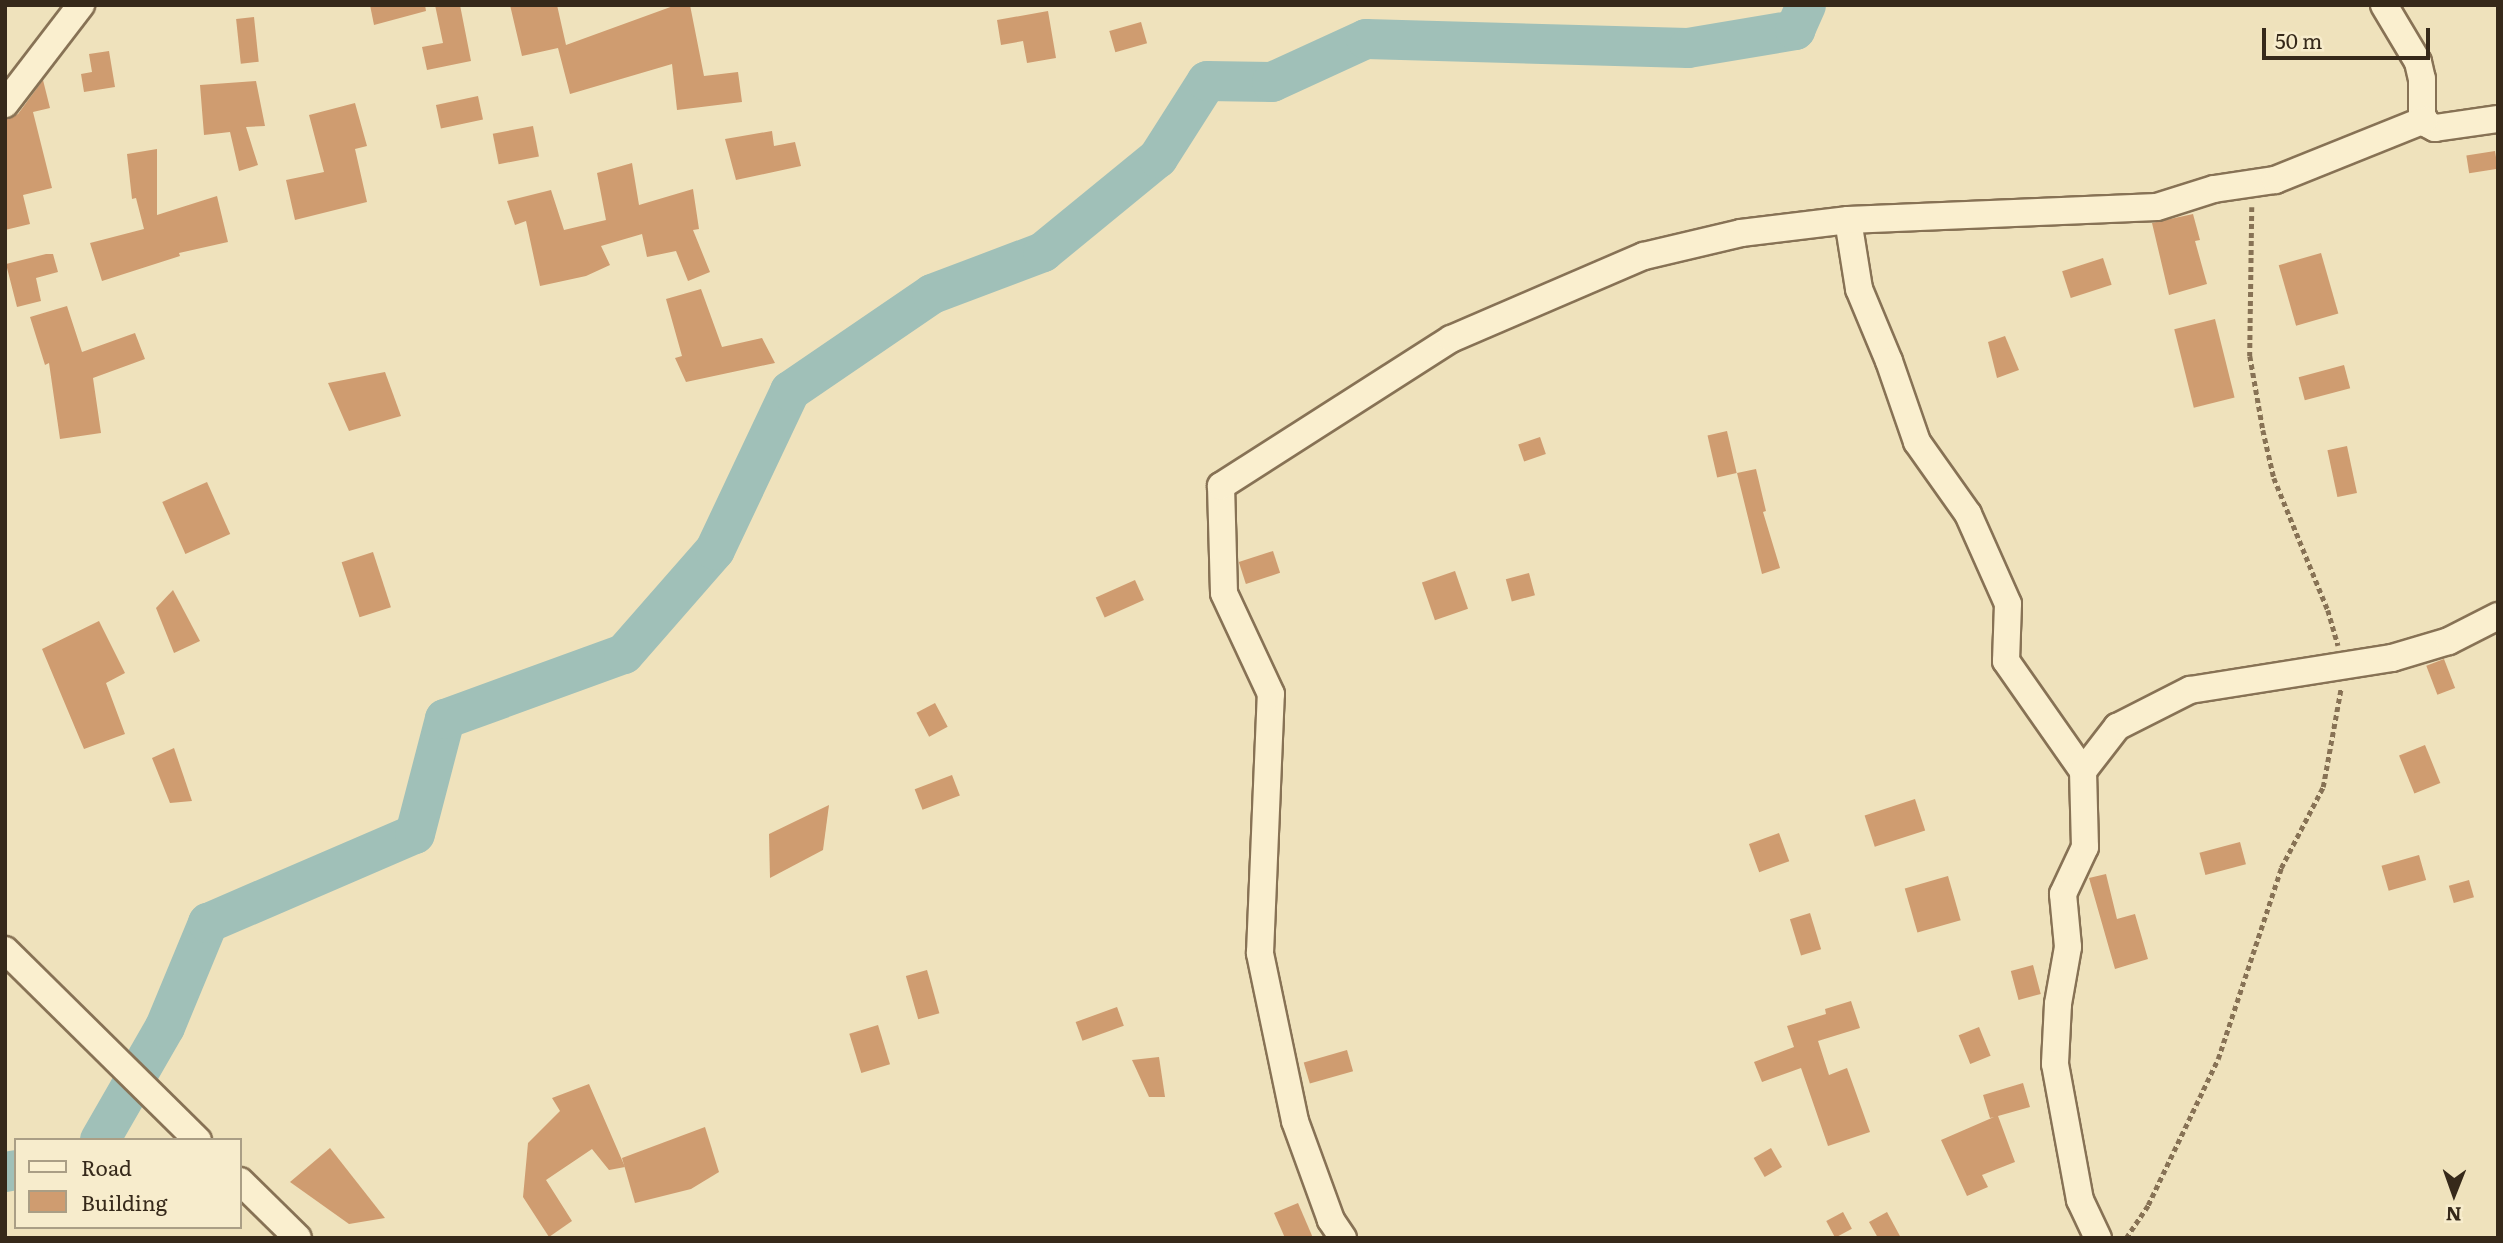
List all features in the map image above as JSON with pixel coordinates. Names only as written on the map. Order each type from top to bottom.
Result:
[{"type":"street","points":[[5,104],[81,5]]},
{"type":"street","points":[[2384,5],[2418,62],[2424,120],[2435,128],[2498,119]]},
{"type":"street","points":[[1343,1238],[1331,1220],[1295,1121],[1260,953],[1271,694],[1224,593],[1221,486],[1451,339],[1632,261],[1741,233],[1848,220],[2157,207],[2214,189],[2275,180],[2424,120]]},
{"type":"street","points":[[1848,220],[1859,289],[1889,361],[1917,442],[1968,514],[2008,604],[2006,661],[2083,771],[2085,847],[2063,894],[2068,947],[2058,1004],[2055,1064],[2080,1200],[2098,1238]]},
{"type":"street","points":[[2083,771],[2117,727],[2190,690],[2344,668],[2449,641],[2498,616]]},
{"type":"street","points":[[5,950],[196,1138]]},
{"type":"street","points":[[242,1183],[298,1238]]},
{"type":"path","points":[[2126,1238],[2148,1205],[2218,1059],[2281,869],[2323,787],[2344,668],[2328,610],[2274,478],[2263,430],[2250,356],[2252,183]]},
{"type":"building","points":[[370,5],[425,5],[426,11],[374,25]]},
{"type":"building","points":[[435,5],[460,5],[471,61],[427,70],[422,47],[443,43]]},
{"type":"building","points":[[510,5],[557,5],[566,45],[676,5],[690,5],[704,76],[738,72],[742,102],[677,110],[672,64],[570,94],[558,48],[522,56]]},
{"type":"building","points":[[1048,11],[1056,58],[1027,63],[1023,41],[1001,45],[997,20]]},
{"type":"building","points":[[254,17],[259,62],[241,64],[236,19]]},
{"type":"building","points":[[1141,22],[1147,43],[1115,52],[1109,31]]},
{"type":"building","points":[[109,51],[115,87],[84,92],[81,74],[92,72],[89,54]]},
{"type":"building","points":[[43,80],[50,108],[33,112],[52,188],[23,195],[30,224],[5,230],[5,119],[18,114]]},
{"type":"building","points":[[256,81],[265,126],[246,127],[258,165],[239,171],[230,132],[204,135],[200,85]]},
{"type":"building","points":[[478,96],[483,119],[441,128],[436,105]]},
{"type":"building","points":[[355,103],[367,146],[355,149],[367,202],[295,220],[286,180],[324,172],[309,115]]},
{"type":"building","points":[[533,126],[539,156],[499,164],[493,134]]},
{"type":"building","points":[[772,131],[774,146],[795,142],[801,166],[736,180],[725,139]]},
{"type":"building","points":[[157,149],[157,215],[217,196],[228,242],[179,253],[180,256],[102,281],[90,243],[144,229],[136,198],[132,199],[127,154]]},
{"type":"building","points":[[2495,151],[2498,169],[2469,173],[2466,156]]},
{"type":"building","points":[[632,163],[639,205],[693,189],[699,229],[693,230],[710,272],[688,281],[676,251],[647,257],[642,234],[601,246],[610,265],[586,276],[540,286],[526,221],[515,225],[507,201],[551,190],[564,230],[606,220],[597,173]]},
{"type":"building","points":[[2193,214],[2200,240],[2195,241],[2207,284],[2169,295],[2152,223]]},
{"type":"building","points":[[2321,253],[2338,314],[2296,326],[2279,265]]},
{"type":"building","points":[[53,254],[58,272],[36,278],[41,301],[17,307],[6,264]]},
{"type":"building","points":[[2103,258],[2112,285],[2071,298],[2062,271]]},
{"type":"building","points":[[701,289],[722,347],[762,338],[775,363],[686,382],[675,358],[682,356],[666,299]]},
{"type":"building","points":[[67,306],[82,352],[135,333],[145,359],[93,378],[101,433],[60,439],[49,363],[45,365],[30,317]]},
{"type":"building","points":[[2215,319],[2235,398],[2194,408],[2174,329]]},
{"type":"building","points":[[2005,336],[2019,370],[1997,378],[1988,342]]},
{"type":"building","points":[[2344,365],[2350,388],[2305,400],[2299,377]]},
{"type":"building","points":[[385,372],[401,416],[349,431],[328,383]]},
{"type":"building","points":[[1727,431],[1737,473],[1717,477],[1708,435]]},
{"type":"building","points":[[1540,437],[1546,454],[1524,462],[1518,444]]},
{"type":"building","points":[[2347,446],[2357,493],[2337,497],[2327,450]]},
{"type":"building","points":[[1756,469],[1766,511],[1763,512],[1780,568],[1762,574],[1737,473]]},
{"type":"building","points":[[207,482],[230,534],[185,554],[162,502]]},
{"type":"building","points":[[1273,551],[1280,573],[1246,584],[1239,562]]},
{"type":"building","points":[[373,552],[391,607],[360,617],[342,562]]},
{"type":"building","points":[[1455,571],[1468,609],[1435,620],[1422,582]]},
{"type":"building","points":[[1529,573],[1535,595],[1512,601],[1506,579]]},
{"type":"building","points":[[1135,580],[1144,600],[1105,618],[1096,597]]},
{"type":"building","points":[[173,590],[200,641],[174,653],[156,608]]},
{"type":"building","points":[[99,621],[125,673],[106,683],[125,734],[84,749],[42,649]]},
{"type":"building","points":[[2444,659],[2455,688],[2437,695],[2426,666]]},
{"type":"building","points":[[935,703],[948,727],[929,737],[916,713]]},
{"type":"building","points":[[2425,745],[2440,783],[2414,794],[2399,755]]},
{"type":"building","points":[[174,748],[192,801],[170,803],[152,758]]},
{"type":"building","points":[[952,775],[960,796],[923,810],[915,789]]},
{"type":"building","points":[[1915,799],[1925,830],[1875,847],[1865,815]]},
{"type":"building","points":[[829,805],[823,850],[770,878],[769,834]]},
{"type":"building","points":[[1779,833],[1789,861],[1759,872],[1749,844]]},
{"type":"building","points":[[2240,842],[2246,864],[2205,875],[2199,853]]},
{"type":"building","points":[[2419,855],[2426,880],[2389,891],[2382,866]]},
{"type":"building","points":[[2106,874],[2117,919],[2135,914],[2148,959],[2115,969],[2089,878]]},
{"type":"building","points":[[1948,876],[1961,920],[1917,933],[1905,888]]},
{"type":"building","points":[[2469,880],[2474,897],[2454,903],[2449,886]]},
{"type":"building","points":[[1810,913],[1821,949],[1801,955],[1790,919]]},
{"type":"building","points":[[2033,965],[2041,994],[2019,1000],[2011,971]]},
{"type":"building","points":[[927,970],[939,1013],[918,1019],[906,976]]},
{"type":"building","points":[[1851,1001],[1860,1028],[1818,1041],[1829,1075],[1847,1068],[1870,1132],[1828,1146],[1801,1068],[1762,1082],[1754,1062],[1794,1047],[1787,1026],[1826,1014],[1825,1009]]},
{"type":"building","points":[[1117,1007],[1124,1026],[1082,1041],[1076,1022]]},
{"type":"building","points":[[878,1025],[890,1064],[861,1073],[849,1034]]},
{"type":"building","points":[[1979,1027],[1991,1056],[1970,1064],[1959,1035]]},
{"type":"building","points":[[1347,1050],[1353,1071],[1310,1084],[1304,1062]]},
{"type":"building","points":[[1159,1057],[1165,1097],[1149,1097],[1132,1060]]},
{"type":"building","points":[[2023,1083],[2030,1107],[1998,1116],[2015,1162],[1982,1175],[1988,1187],[1967,1196],[1941,1140],[1994,1117],[1990,1118],[1983,1095]]},
{"type":"building","points":[[589,1084],[625,1167],[609,1170],[592,1149],[546,1180],[572,1221],[549,1237],[523,1197],[528,1143],[560,1111],[552,1098]]},
{"type":"building","points":[[705,1127],[719,1172],[691,1189],[635,1203],[622,1158]]},
{"type":"building","points":[[330,1148],[385,1218],[349,1224],[290,1182]]},
{"type":"building","points":[[1771,1148],[1782,1167],[1765,1177],[1754,1158]]},
{"type":"building","points":[[1298,1203],[1313,1238],[1285,1238],[1274,1213]]},
{"type":"building","points":[[1843,1212],[1852,1229],[1835,1238],[1826,1221]]},
{"type":"building","points":[[1887,1212],[1901,1238],[1878,1238],[1869,1222]]},
{"type":"waterway","points":[[101,1138],[165,1027],[208,923],[415,834],[445,719],[624,654],[715,550],[790,391],[932,294],[1043,252],[1158,158],[1207,81],[1272,82],[1366,39],[1688,48],[1795,30],[1806,5]]},
{"type":"waterway","points":[[5,1172],[14,1170]]}]
